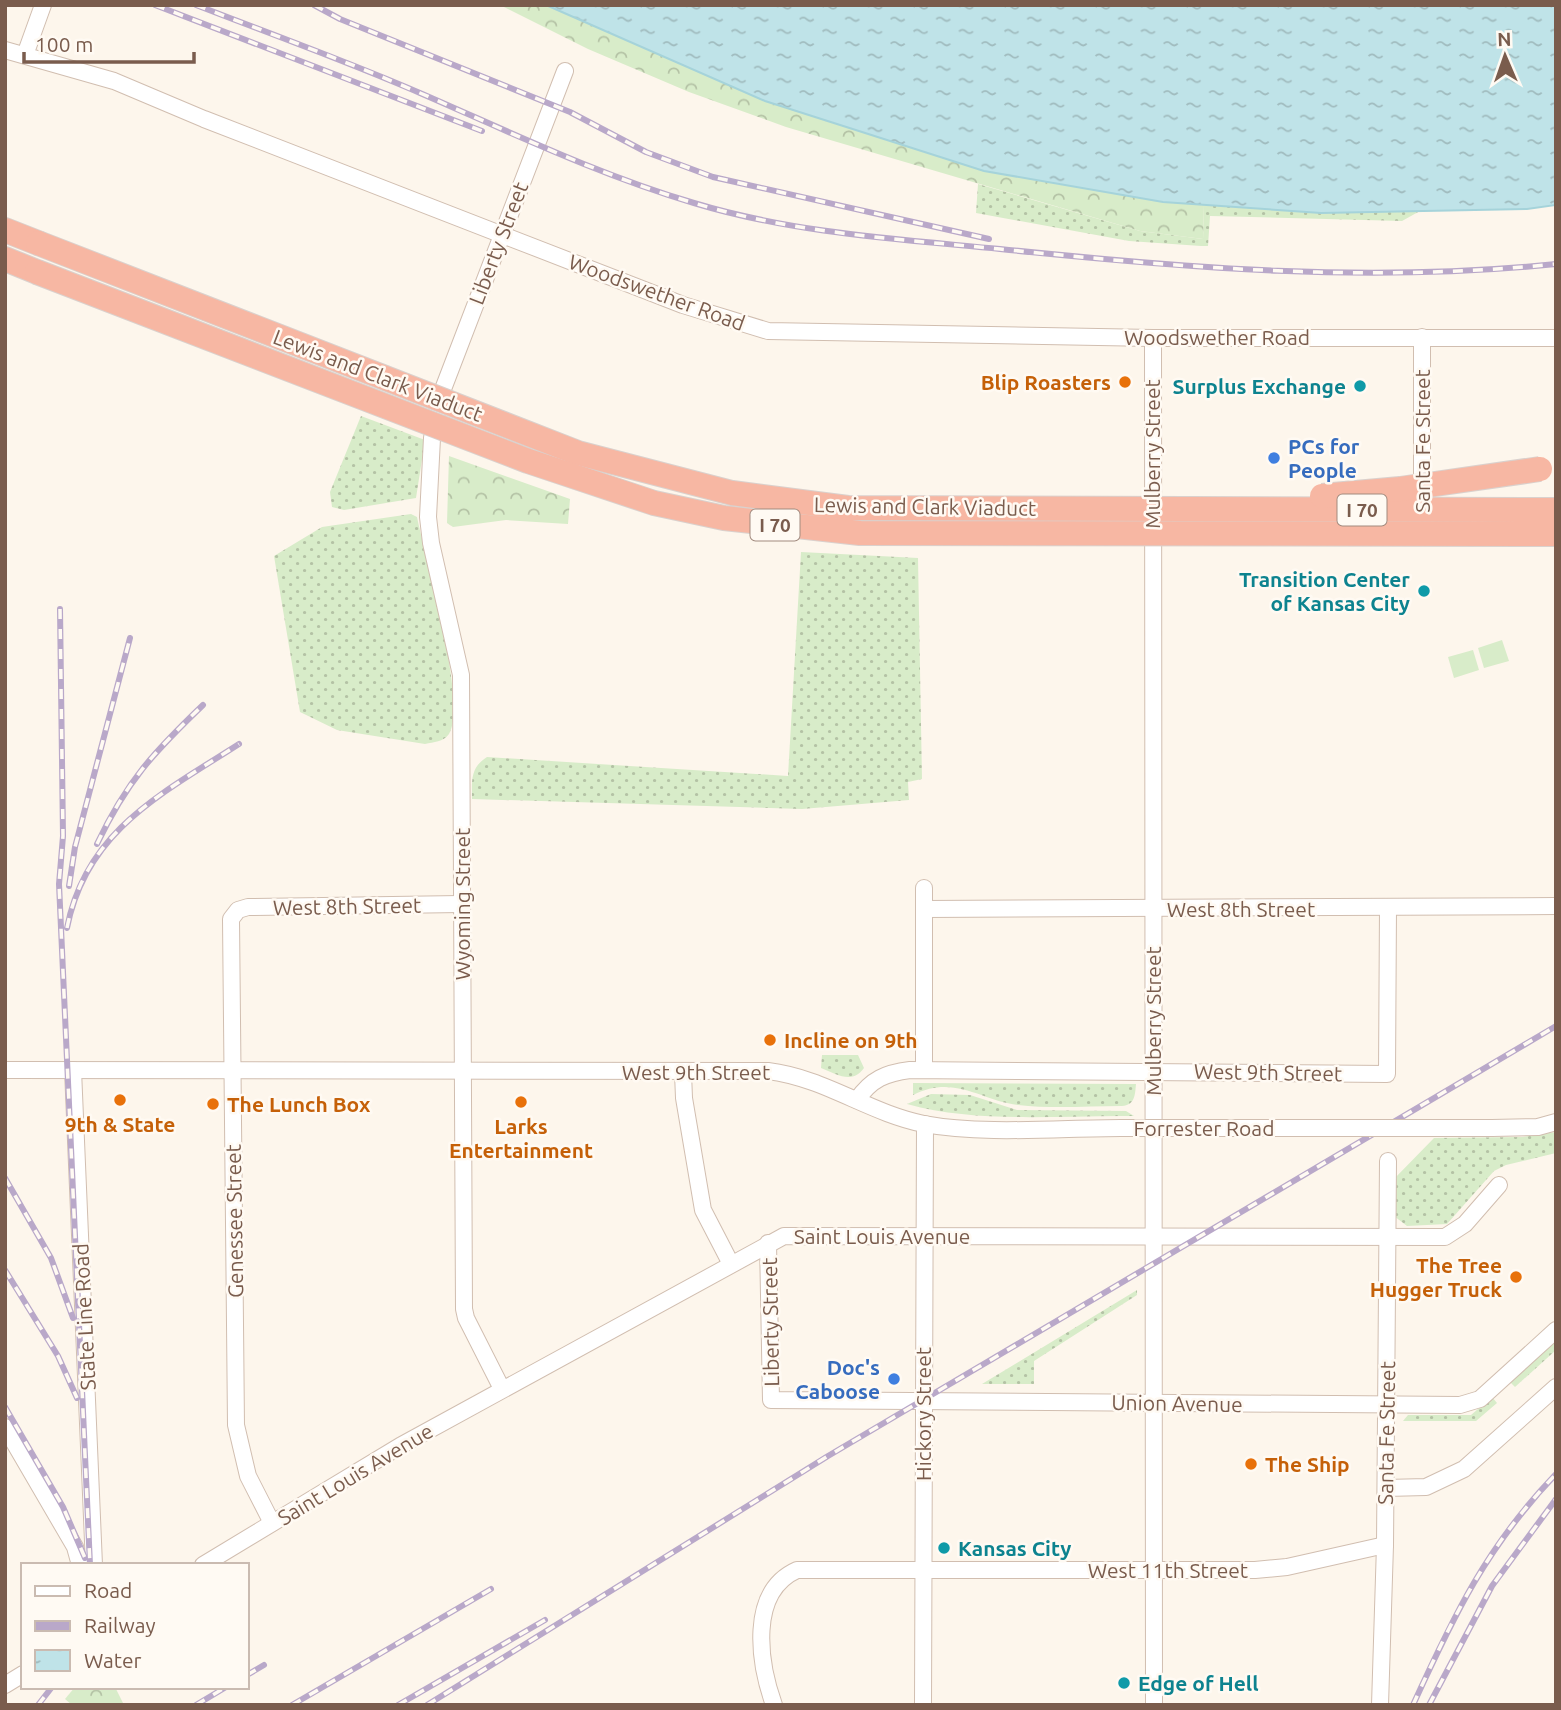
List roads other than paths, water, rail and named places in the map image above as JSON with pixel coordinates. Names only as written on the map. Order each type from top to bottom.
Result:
[{"type":"highway","name":"Lewis and Clark Viaduct","points":[[5,230],[578,453],[732,493],[848,508],[1556,510]]},
{"type":"highway","name":"Lewis and Clark Viaduct","points":[[5,259],[528,461],[654,503],[724,518],[860,533],[1556,534]]},
{"type":"highway","points":[[1168,510],[1399,489],[1556,468]]},
{"type":"street","points":[[25,55],[43,5]]},
{"type":"street","name":"Woodswether Road","points":[[5,50],[114,81],[683,305],[768,331],[1153,338],[1556,338]]},
{"type":"street","name":"Liberty Street","points":[[436,415],[501,235],[565,71]]},
{"type":"street","name":"Santa Fe Street","points":[[1422,337],[1422,544]]},
{"type":"street","name":"Mulberry Street","points":[[1153,338],[1154,1705]]},
{"type":"street","name":"Wyoming Street","points":[[436,415],[432,438],[428,517],[431,543],[461,675],[464,1309],[502,1389]]},
{"type":"street","points":[[924,888],[924,1070]]},
{"type":"street","name":"West 8th Street","points":[[235,914],[248,907],[461,904]]},
{"type":"street","name":"West 8th Street","points":[[925,909],[1556,906]]},
{"type":"street","name":"West 9th Street","points":[[5,1070],[683,1073],[768,1071],[811,1079],[857,1100],[868,1083],[887,1074],[924,1070],[1387,1073],[1388,908]]},
{"type":"street","name":"Genessee Street","points":[[235,914],[230,927],[236,1425],[248,1476],[272,1523]]},
{"type":"street","name":"State Line Road","points":[[73,1070],[94,1563]]},
{"type":"street","name":"Liberty Street","points":[[683,1073],[684,1098],[703,1210],[731,1264]]},
{"type":"street","name":"Forrester Road","points":[[857,1100],[891,1116],[955,1128],[1492,1128],[1556,1122]]},
{"type":"street","name":"Hickory Street","points":[[923,1705],[925,1124]]},
{"type":"street","name":"Santa Fe Street","points":[[1380,1705],[1386,1488],[1388,1161]]},
{"type":"street","name":"Saint Louis Avenue","points":[[206,1563],[502,1389],[783,1236],[1445,1237],[1455,1233],[1499,1185]]},
{"type":"street","name":"Liberty Street","points":[[768,1243],[771,1400]]},
{"type":"street","name":"Union Avenue","points":[[771,1400],[923,1399],[1460,1405],[1480,1399],[1556,1330]]},
{"type":"street","points":[[1386,1488],[1426,1487],[1464,1469],[1556,1387]]},
{"type":"street","points":[[5,1426],[75,1547],[79,1563]]},
{"type":"street","name":"West 11th Street","points":[[774,1705],[761,1656],[764,1615],[769,1595],[781,1577],[797,1570],[1152,1571],[1287,1567],[1385,1545]]},
{"type":"street","points":[[5,1685],[21,1675]]},
{"type":"water","points":[[546,5],[1556,5],[1556,205],[1527,209],[1321,213],[1163,202],[984,171],[765,101]]},
{"type":"railway","points":[[155,5],[482,131]]},
{"type":"railway","points":[[196,5],[364,70],[624,179],[694,203],[769,221],[884,238],[1139,262],[1278,271],[1417,272],[1556,264]]},
{"type":"railway","points":[[314,5],[340,19],[570,112],[646,152],[713,177],[989,239]]},
{"type":"railway","points":[[60,609],[63,836],[59,884],[90,1563]]},
{"type":"railway","points":[[69,886],[75,847],[130,638]]},
{"type":"railway","points":[[97,844],[119,802],[142,769],[203,705]]},
{"type":"railway","points":[[67,928],[77,894],[91,865],[110,840],[156,798],[239,744]]},
{"type":"railway","points":[[427,1705],[828,1456],[1556,1026]]},
{"type":"railway","points":[[5,1178],[51,1258],[73,1318]]},
{"type":"railway","points":[[5,1270],[58,1356],[77,1398]]},
{"type":"railway","points":[[5,1407],[63,1507],[85,1558]]},
{"type":"railway","points":[[1413,1705],[1458,1611],[1491,1555],[1556,1474]]},
{"type":"railway","points":[[1429,1705],[1492,1586],[1556,1499]]},
{"type":"railway","points":[[292,1705],[491,1589]]},
{"type":"railway","points":[[398,1705],[545,1620]]},
{"type":"railway","points":[[248,1674],[264,1665]]},
{"type":"railway","points":[[38,1705],[50,1689]]},
{"type":"railway","points":[[196,1705],[223,1689]]},
{"type":"place","name":"Blip Roasters","points":[[1125,382]]},
{"type":"place","name":"Surplus Exchange","points":[[1360,386]]},
{"type":"place","name":"PCs for People","points":[[1274,458]]},
{"type":"place","name":"Transition Center of Kansas City","points":[[1424,591]]},
{"type":"place","name":"Incline on 9th","points":[[770,1040]]},
{"type":"place","name":"9th & State","points":[[120,1100]]},
{"type":"place","name":"Larks Entertainment","points":[[521,1102]]},
{"type":"place","name":"The Lunch Box","points":[[213,1104]]},
{"type":"place","name":"The Tree Hugger Truck","points":[[1516,1277]]},
{"type":"place","name":"Doc's Caboose","points":[[894,1379]]},
{"type":"place","name":"The Ship","points":[[1251,1464]]},
{"type":"place","name":"Kansas City","points":[[944,1548]]},
{"type":"place","name":"Edge of Hell","points":[[1124,1683]]}]
